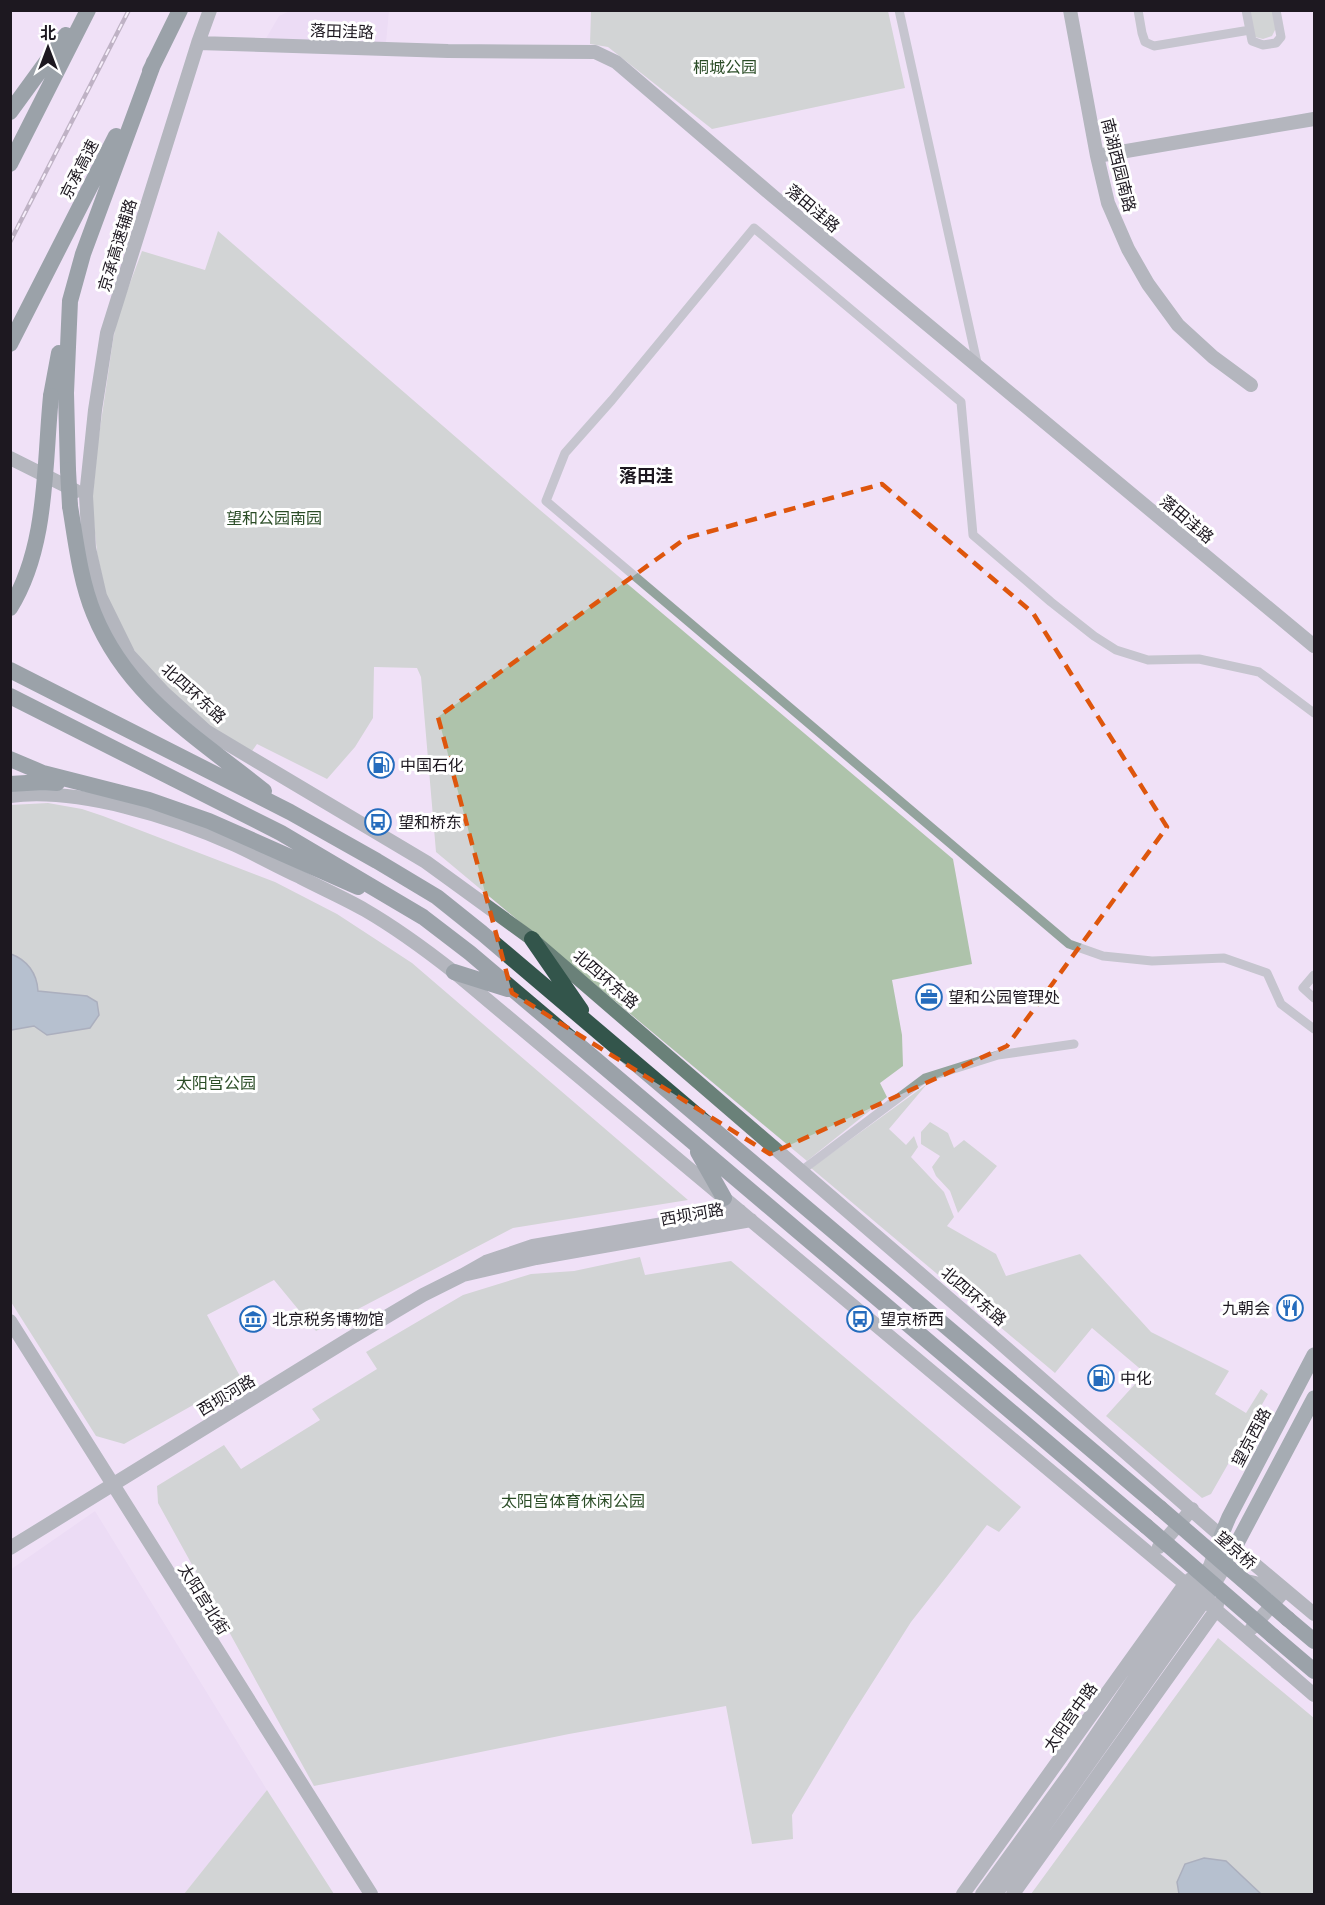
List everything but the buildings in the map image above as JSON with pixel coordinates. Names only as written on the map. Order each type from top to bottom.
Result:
[{"type":"highway","points":[[10,112],[86,10]]},
{"type":"highway","points":[[10,164],[86,10]]},
{"type":"highway","name":"京承高速","points":[[10,344],[180,10]]},
{"type":"highway","points":[[10,608],[28,574],[36,544],[44,487],[51,396],[70,301],[83,254],[154,62]]},
{"type":"highway","points":[[70,301],[66,393],[70,506],[79,562],[94,613],[120,663],[151,700],[186,732],[227,761],[290,812]]},
{"type":"highway","points":[[10,670],[290,812],[436,897],[594,1028]]},
{"type":"highway","points":[[10,696],[281,832],[423,917],[470,952],[1314,1671]]},
{"type":"highway","points":[[10,759],[43,773],[149,800],[209,820],[423,917]]},
{"type":"highway","points":[[10,784],[43,782],[87,785]]},
{"type":"highway","points":[[532,939],[594,1028]]},
{"type":"highway","points":[[454,972],[516,991]]},
{"type":"highway","name":"望京桥","points":[[594,1028],[1314,1641]]},
{"type":"highway","points":[[691,1140],[724,1198]]},
{"type":"main road","name":"望京西路","points":[[1221,1536],[1314,1356]]},
{"type":"main road","points":[[1235,1547],[1314,1398]]},
{"type":"street","name":"京承高速辅路","points":[[86,496],[95,410],[107,333],[210,10]]},
{"type":"street","points":[[898,10],[978,367]]},
{"type":"street","name":"南湖西园南路","points":[[1070,10],[1108,203],[1128,249],[1148,284],[1178,325],[1213,357],[1251,385]]},
{"type":"street","points":[[1138,10],[1145,42],[1154,46],[1250,30]]},
{"type":"street","points":[[1246,10],[1251,41],[1263,45],[1276,43],[1281,37],[1276,10]]},
{"type":"street","name":"落田洼路","points":[[198,43],[448,51],[596,52],[616,62],[774,197],[1314,646]]},
{"type":"street","points":[[1097,156],[1314,119]]},
{"type":"street","points":[[1314,713],[1259,672],[1199,659],[1148,660],[1116,650],[1094,636],[973,535],[962,402],[754,228],[612,400],[565,453],[546,501],[1069,944],[1103,956],[1152,961],[1224,958],[1257,969],[1267,973],[1281,1004],[1314,1029]]},
{"type":"street","points":[[10,459],[86,496]]},
{"type":"street","name":"北四环东路","points":[[86,496],[89,548],[100,596],[129,655],[164,693],[206,731],[426,862],[532,939],[1235,1547]]},
{"type":"street","points":[[10,796],[57,795],[126,807],[192,828],[224,840],[365,910],[417,944],[454,972],[1152,1556],[1314,1695]]},
{"type":"street","points":[[1314,975],[1303,987],[1314,998]]},
{"type":"street","points":[[801,1171],[925,1078],[998,1055],[1074,1044]]},
{"type":"street","name":"西坝河路","points":[[10,1548],[423,1295],[486,1262],[533,1246],[745,1216]]},
{"type":"street","name":"太阳宫北街","points":[[10,1321],[371,1894]]},
{"type":"street","points":[[1152,1556],[1192,1509]]},
{"type":"street","points":[[1013,1894],[1216,1610],[1215,1570],[1221,1536]]},
{"type":"street","points":[[996,1894],[1071,1790],[1194,1592],[1235,1547],[1314,1614]]},
{"type":"street","points":[[1152,1556],[1215,1570],[1285,1590]]},
{"type":"street","points":[[1246,1636],[1285,1590]]},
{"type":"street","name":"太阳宫中路","points":[[982,1894],[1073,1769],[1194,1592]]},
{"type":"street","name":"太阳宫中路","points":[[963,1894],[1030,1801],[1194,1592]]},
{"type":"street","points":[[1030,1801],[1073,1769]]},
{"type":"street","points":[[1061,1827],[1071,1790]]},
{"type":"highlighted area","points":[[882,484],[1033,613],[1167,827],[1007,1046],[770,1154],[512,993],[438,717],[686,538]]},
{"type":"shaded area","points":[[290,11],[389,11],[386,43],[265,40],[279,16]]},
{"type":"shaded area","points":[[11,954],[30,968],[36,978],[38,991],[87,996],[97,1002],[99,1015],[90,1028],[47,1035],[34,1026],[11,1030]]},
{"type":"shaded area","points":[[95,1511],[267,1790],[184,1894],[11,1894],[10,1570]]},
{"type":"shaded area","points":[[1204,1858],[1226,1861],[1261,1894],[1179,1894],[1177,1882],[1185,1864]]},
{"type":"green space","name":"桐城公园","points":[[591,11],[888,11],[905,88],[712,129],[608,47],[590,44]]},
{"type":"green space","points":[[1248,11],[1273,11],[1276,28],[1272,36],[1263,39],[1255,37]]},
{"type":"green space","name":"望和公园南园","points":[[218,231],[540,510],[953,859],[972,964],[892,980],[902,1035],[903,1066],[880,1083],[887,1097],[807,1161],[436,852],[421,677],[417,668],[374,667],[373,718],[355,747],[327,779],[257,744],[252,751],[198,719],[163,689],[131,646],[108,603],[97,553],[92,503],[98,442],[118,315],[142,251],[205,270]]},
{"type":"green space","name":"太阳宫公园","points":[[48,803],[82,809],[103,816],[275,882],[337,914],[412,963],[688,1200],[513,1228],[316,1331],[274,1280],[207,1315],[241,1378],[124,1444],[96,1436],[11,1302],[10,805]]},
{"type":"green space","points":[[927,1084],[889,1129],[906,1145],[914,1136],[918,1147],[911,1157],[944,1192],[954,1217],[947,1226],[996,1254],[1006,1276],[1080,1254],[1151,1332],[1229,1371],[1215,1394],[1246,1413],[1261,1389],[1268,1394],[1211,1494],[1202,1498],[1106,1416],[1145,1373],[1092,1328],[1055,1373],[811,1168]]},
{"type":"green space","points":[[930,1122],[948,1133],[954,1148],[964,1140],[997,1166],[958,1213],[950,1191],[936,1176],[932,1167],[940,1156],[921,1144],[921,1132]]},
{"type":"green space","name":"太阳宫体育休闲公园","points":[[640,1257],[645,1275],[731,1261],[1021,1507],[999,1532],[987,1525],[911,1622],[792,1815],[793,1839],[752,1844],[726,1706],[569,1734],[314,1786],[158,1503],[157,1486],[224,1445],[241,1469],[320,1420],[312,1409],[377,1369],[366,1352],[463,1295],[531,1274],[574,1271]]},
{"type":"green space","points":[[1218,1638],[1314,1718],[1314,1894],[1031,1894]]},
{"type":"green space","points":[[267,1790],[334,1894],[184,1894]]},
{"type":"railway","points":[[10,242],[129,10]]},
{"type":"place","name":"中国石化","points":[[381,765]]},
{"type":"place","name":"望和桥东","points":[[378,822]]},
{"type":"place","name":"望和公园管理处","points":[[929,997]]},
{"type":"place","name":"九朝会","points":[[1290,1308]]},
{"type":"place","name":"北京税务博物馆","points":[[253,1319]]},
{"type":"place","name":"望京桥西","points":[[860,1319]]},
{"type":"place","name":"中化","points":[[1101,1378]]},
{"type":"district","name":"落田洼","points":[[646,475]]}]
